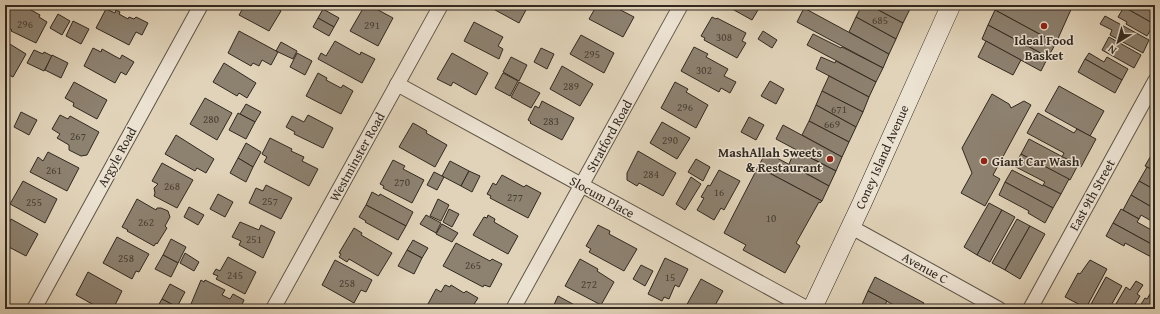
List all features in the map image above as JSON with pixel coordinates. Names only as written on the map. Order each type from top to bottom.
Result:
[{"type":"main road","name":"Coney Island Avenue","points":[[812,309],[851,227],[951,5]]},
{"type":"street","name":"Argyle Road","points":[[34,309],[201,5]]},
{"type":"street","name":"Westminster Road","points":[[273,309],[441,5]]},
{"type":"street","name":"Stratford Road","points":[[513,309],[681,5]]},
{"type":"street","name":"East 9th Street","points":[[1030,309],[1155,81]]},
{"type":"street","name":"Slocum Place","points":[[397,84],[808,309]]},
{"type":"street","name":"Avenue C","points":[[851,227],[999,309]]},
{"type":"building","points":[[8,5],[22,5],[40,15],[39,17],[47,22],[36,43],[11,31],[12,30],[5,26],[5,11]]},
{"type":"building","points":[[245,5],[274,5],[273,6],[281,11],[269,31],[239,15]]},
{"type":"building","points":[[365,5],[369,5],[393,18],[378,46],[350,31]]},
{"type":"building","points":[[486,5],[523,5],[527,8],[519,23]]},
{"type":"building","points":[[597,5],[611,5],[634,17],[623,37],[589,19]]},
{"type":"building","points":[[725,5],[761,5],[752,20]]},
{"type":"building","points":[[862,5],[869,5],[903,23],[896,39],[856,17]]},
{"type":"building","points":[[869,5],[902,5],[910,9],[903,23]]},
{"type":"building","name":"Ideal Food Basket","points":[[997,5],[1073,5],[1056,43],[995,10]]},
{"type":"building","points":[[1125,5],[1149,5],[1155,8],[1154,24],[1124,7]]},
{"type":"building","points":[[1124,7],[1154,24],[1147,36],[1126,24],[1127,22],[1118,17]]},
{"type":"building","points":[[804,8],[889,54],[883,68],[797,22]]},
{"type":"building","points":[[106,9],[115,13],[116,10],[120,12],[119,14],[128,19],[129,17],[134,19],[136,17],[148,23],[142,35],[136,32],[129,45],[96,28]]},
{"type":"building","points":[[323,9],[339,18],[334,27],[318,18]]},
{"type":"building","points":[[995,10],[1056,43],[1048,57],[988,25]]},
{"type":"building","points":[[58,14],[70,21],[62,35],[50,28]]},
{"type":"building","points":[[1105,16],[1149,40],[1143,53],[1110,35],[1112,30],[1100,24]]},
{"type":"building","points":[[712,17],[717,18],[746,33],[742,41],[746,43],[737,58],[704,40],[705,38],[701,36]]},
{"type":"building","points":[[856,17],[896,39],[889,54],[849,32]]},
{"type":"building","points":[[318,18],[334,27],[329,36],[313,27]]},
{"type":"building","points":[[73,21],[89,29],[81,44],[66,36]]},
{"type":"building","points":[[474,22],[503,37],[498,46],[503,49],[499,59],[464,41]]},
{"type":"building","points":[[988,25],[1048,57],[1041,71],[982,39]]},
{"type":"building","points":[[239,31],[278,52],[271,65],[262,60],[259,66],[253,63],[251,66],[228,53]]},
{"type":"building","points":[[763,31],[777,40],[772,48],[758,39]]},
{"type":"building","points":[[813,34],[883,68],[876,82],[807,45]]},
{"type":"building","points":[[581,35],[614,53],[604,73],[570,54]]},
{"type":"building","points":[[1109,37],[1141,55],[1134,68],[1102,50]]},
{"type":"building","points":[[5,41],[26,54],[13,77],[5,73]]},
{"type":"building","points":[[335,41],[360,55],[361,52],[375,59],[362,83],[318,59],[321,53],[326,56]]},
{"type":"building","points":[[986,41],[1021,60],[1013,75],[978,57]]},
{"type":"building","points":[[281,42],[297,51],[293,59],[276,51]]},
{"type":"building","points":[[694,47],[708,54],[706,57],[728,69],[724,76],[736,82],[730,93],[721,88],[719,92],[681,71]]},
{"type":"building","points":[[93,48],[101,52],[102,49],[120,59],[122,55],[134,62],[126,75],[121,72],[115,83],[84,66]]},
{"type":"building","points":[[541,48],[554,54],[547,69],[534,62]]},
{"type":"building","points":[[34,50],[43,54],[44,52],[52,56],[44,71],[27,63]]},
{"type":"building","points":[[297,53],[312,61],[305,75],[290,67]]},
{"type":"building","points":[[452,53],[488,73],[476,95],[453,82],[451,86],[437,79]]},
{"type":"building","points":[[1089,53],[1104,62],[1107,57],[1128,69],[1122,80],[1085,59]]},
{"type":"building","points":[[52,55],[68,63],[61,78],[45,70]]},
{"type":"building","points":[[511,57],[527,65],[519,81],[503,72]]},
{"type":"building","points":[[821,57],[835,63],[836,61],[876,82],[869,97],[816,69]]},
{"type":"building","points":[[1085,59],[1122,80],[1115,93],[1078,72]]},
{"type":"building","points":[[224,63],[256,83],[247,98],[239,93],[237,96],[213,82]]},
{"type":"building","points":[[562,66],[593,84],[580,106],[550,89]]},
{"type":"building","points":[[318,73],[327,78],[326,80],[341,88],[343,85],[353,91],[341,114],[306,96]]},
{"type":"building","points":[[503,73],[518,81],[510,96],[495,88]]},
{"type":"building","points":[[829,76],[869,97],[863,112],[822,91]]},
{"type":"building","points":[[770,81],[784,89],[776,104],[761,96]]},
{"type":"building","points":[[74,82],[107,100],[97,119],[73,106],[74,103],[65,98]]},
{"type":"building","points":[[519,82],[540,93],[531,108],[511,97]]},
{"type":"building","points":[[675,82],[688,89],[686,92],[708,105],[696,128],[661,108]]},
{"type":"building","points":[[1059,86],[1104,111],[1090,136],[1045,111]]},
{"type":"building","points":[[822,91],[863,112],[856,127],[816,105]]},
{"type":"building","name":"Giant Car Wash","points":[[992,94],[1009,104],[1011,108],[1024,101],[1031,105],[993,175],[1000,179],[985,206],[961,193],[972,173],[962,148]]},
{"type":"building","points":[[205,98],[232,113],[217,140],[190,124]]},
{"type":"building","points":[[542,101],[574,118],[562,140],[530,123],[531,122],[528,120],[535,106],[539,108]]},
{"type":"building","points":[[246,104],[261,112],[255,122],[240,114]]},
{"type":"building","points":[[816,105],[856,127],[849,142],[809,121]]},
{"type":"building","points":[[21,112],[37,120],[29,135],[14,127]]},
{"type":"building","points":[[238,113],[255,122],[246,139],[229,130]]},
{"type":"building","points":[[1038,113],[1074,133],[1077,129],[1096,139],[1081,167],[1062,157],[1064,153],[1027,133]]},
{"type":"building","points":[[60,115],[68,119],[70,116],[99,132],[87,155],[81,156],[69,150],[69,145],[57,138],[60,134],[52,129]]},
{"type":"building","points":[[308,115],[333,128],[323,148],[294,134],[295,132],[286,127],[292,116],[304,122]]},
{"type":"building","points":[[749,117],[764,125],[756,140],[741,132]]},
{"type":"building","points":[[809,121],[849,142],[842,157],[802,135]]},
{"type":"building","points":[[662,122],[690,138],[677,159],[650,143]]},
{"type":"building","points":[[413,123],[427,131],[426,133],[447,145],[435,167],[399,147]]},
{"type":"building","points":[[783,125],[842,157],[836,171],[776,139]]},
{"type":"building","points":[[176,135],[214,159],[206,173],[197,168],[195,171],[165,154]]},
{"type":"building","points":[[270,138],[292,149],[291,151],[304,157],[302,161],[318,169],[309,186],[264,162],[267,157],[262,154]]},
{"type":"building","points":[[1029,139],[1078,165],[1070,180],[1021,154]]},
{"type":"building","points":[[246,143],[261,152],[253,167],[238,158]]},
{"type":"building","points":[[795,150],[836,171],[829,186],[789,164]]},
{"type":"building","points":[[638,151],[676,173],[663,196],[639,183],[637,186],[627,180],[627,173]]},
{"type":"building","points":[[48,152],[79,168],[67,191],[30,172],[38,157],[43,161]]},
{"type":"building","points":[[766,152],[829,186],[822,201],[758,167]]},
{"type":"building","points":[[1153,152],[1155,153],[1155,171],[1145,166]]},
{"type":"building","points":[[1021,154],[1069,179],[1061,194],[1043,185],[1045,182],[1014,166]]},
{"type":"building","points":[[238,158],[253,167],[246,182],[230,173]]},
{"type":"building","points":[[696,159],[710,167],[703,181],[688,172]]},
{"type":"building","points":[[393,160],[405,166],[403,169],[424,180],[412,203],[383,188],[384,186],[380,184]]},
{"type":"building","points":[[450,161],[469,171],[461,186],[442,176]]},
{"type":"building","points":[[162,163],[193,180],[177,208],[154,196],[154,188],[158,184],[152,181]]},
{"type":"building","points":[[758,167],[822,201],[820,203],[819,202],[796,243],[800,246],[785,273],[743,250],[746,245],[724,233]]},
{"type":"building","points":[[1147,167],[1155,171],[1155,190],[1139,181]]},
{"type":"building","points":[[719,170],[740,181],[724,210],[721,208],[714,220],[697,210],[704,198],[701,197],[708,185],[710,186]]},
{"type":"building","points":[[1012,170],[1061,194],[1053,208],[1005,182]]},
{"type":"building","points":[[469,171],[480,176],[472,192],[461,186]]},
{"type":"building","points":[[434,172],[444,177],[437,190],[427,185]]},
{"type":"building","points":[[502,175],[524,187],[526,185],[541,193],[528,218],[490,198],[491,196],[487,194],[493,183],[496,185]]},
{"type":"building","points":[[691,177],[701,184],[685,210],[676,204]]},
{"type":"building","points":[[23,181],[57,199],[45,223],[10,204]]},
{"type":"building","points":[[1139,181],[1155,190],[1153,193],[1155,194],[1155,209],[1131,195]]},
{"type":"building","points":[[1005,182],[1053,208],[1045,223],[1028,213],[1029,211],[999,195]]},
{"type":"building","points":[[266,185],[292,198],[281,219],[249,203],[256,188],[263,191]]},
{"type":"building","points":[[372,192],[379,196],[380,194],[413,212],[406,226],[366,205]]},
{"type":"building","points":[[218,194],[233,202],[225,217],[210,209]]},
{"type":"building","points":[[1131,195],[1155,209],[1155,223],[1141,215],[1139,219],[1123,210]]},
{"type":"building","points":[[137,199],[156,210],[157,208],[161,208],[168,211],[170,217],[165,226],[167,228],[157,244],[156,243],[154,246],[122,227]]},
{"type":"building","points":[[438,199],[449,205],[441,221],[430,216]]},
{"type":"building","points":[[989,203],[1002,210],[977,255],[964,247]]},
{"type":"building","points":[[366,205],[406,226],[398,240],[365,222],[366,221],[359,217]]},
{"type":"building","points":[[189,207],[204,215],[198,225],[184,217]]},
{"type":"building","points":[[449,209],[459,214],[452,227],[443,222]]},
{"type":"building","points":[[1121,209],[1139,219],[1137,222],[1155,232],[1155,246],[1113,223]]},
{"type":"building","points":[[1002,210],[1015,217],[990,262],[977,255]]},
{"type":"building","points":[[426,215],[441,223],[436,233],[420,224]]},
{"type":"building","points":[[488,215],[495,219],[494,222],[518,236],[508,254],[473,235],[484,217],[487,218]]},
{"type":"building","points":[[11,219],[38,234],[26,256],[5,245],[5,220],[9,223]]},
{"type":"building","points":[[1017,219],[1030,226],[1005,270],[992,263]]},
{"type":"building","points":[[240,222],[259,230],[261,225],[275,232],[263,258],[239,245],[241,241],[232,237]]},
{"type":"building","points":[[1113,223],[1155,246],[1155,259],[1125,243],[1124,246],[1106,236]]},
{"type":"building","points":[[442,224],[458,233],[452,242],[436,234]]},
{"type":"building","points":[[598,225],[610,231],[609,234],[637,249],[624,271],[589,252],[591,249],[586,246]]},
{"type":"building","points":[[1030,226],[1045,234],[1020,279],[1005,270]]},
{"type":"building","points":[[354,228],[362,233],[361,235],[392,253],[378,276],[349,259],[347,262],[339,257],[341,254],[339,253]]},
{"type":"building","points":[[117,237],[149,254],[139,272],[136,271],[132,279],[103,263]]},
{"type":"building","points":[[171,239],[186,247],[178,263],[163,255]]},
{"type":"building","points":[[413,240],[428,248],[422,258],[407,250]]},
{"type":"building","points":[[456,243],[490,261],[492,259],[502,264],[490,287],[484,285],[483,287],[443,266]]},
{"type":"building","points":[[407,250],[422,258],[414,274],[398,266]]},
{"type":"building","points":[[185,253],[199,262],[194,271],[180,263]]},
{"type":"building","points":[[163,255],[178,263],[171,277],[155,269]]},
{"type":"building","points":[[228,257],[256,272],[245,294],[216,279],[218,276],[213,274],[216,269],[220,271]]},
{"type":"building","points":[[665,258],[688,269],[679,287],[675,285],[669,299],[664,297],[662,301],[648,294]]},
{"type":"building","points":[[580,259],[598,269],[597,271],[614,282],[601,305],[565,286]]},
{"type":"building","points":[[335,260],[372,280],[366,292],[361,290],[354,303],[322,285]]},
{"type":"building","points":[[1090,260],[1107,269],[1086,308],[1065,297],[1078,273],[1080,274]]},
{"type":"building","points":[[641,265],[653,271],[645,286],[633,279]]},
{"type":"building","points":[[88,272],[122,291],[113,309],[101,309],[76,295]]},
{"type":"building","points":[[875,277],[924,303],[921,309],[901,309],[868,291]]},
{"type":"building","points":[[1106,277],[1122,286],[1109,309],[1095,309],[1090,306]]},
{"type":"building","points":[[701,279],[723,291],[713,309],[685,308]]},
{"type":"building","points":[[201,280],[204,282],[205,280],[225,290],[222,295],[230,299],[233,294],[244,300],[240,309],[202,309],[191,304]]},
{"type":"building","points":[[1136,281],[1143,285],[1137,294],[1140,296],[1132,309],[1113,309],[1126,287],[1130,290]]},
{"type":"building","points":[[170,284],[185,292],[177,307],[162,299]]},
{"type":"building","points":[[445,285],[450,287],[451,285],[464,293],[466,291],[478,298],[471,309],[437,309],[428,304],[436,289],[441,292]]},
{"type":"building","points":[[868,291],[887,301],[883,309],[860,309]]},
{"type":"building","points":[[1150,294],[1155,297],[1155,309],[1138,309],[1145,298],[1147,299]]},
{"type":"building","points":[[558,296],[582,309],[552,309]]},
{"type":"building","points":[[162,299],[177,307],[176,309],[156,309]]},
{"type":"place","name":"Ideal Food Basket","points":[[1044,26]]},
{"type":"place","name":"MashAllah Sweets & Restaurant","points":[[830,159]]},
{"type":"place","name":"Giant Car Wash","points":[[984,161]]}]
